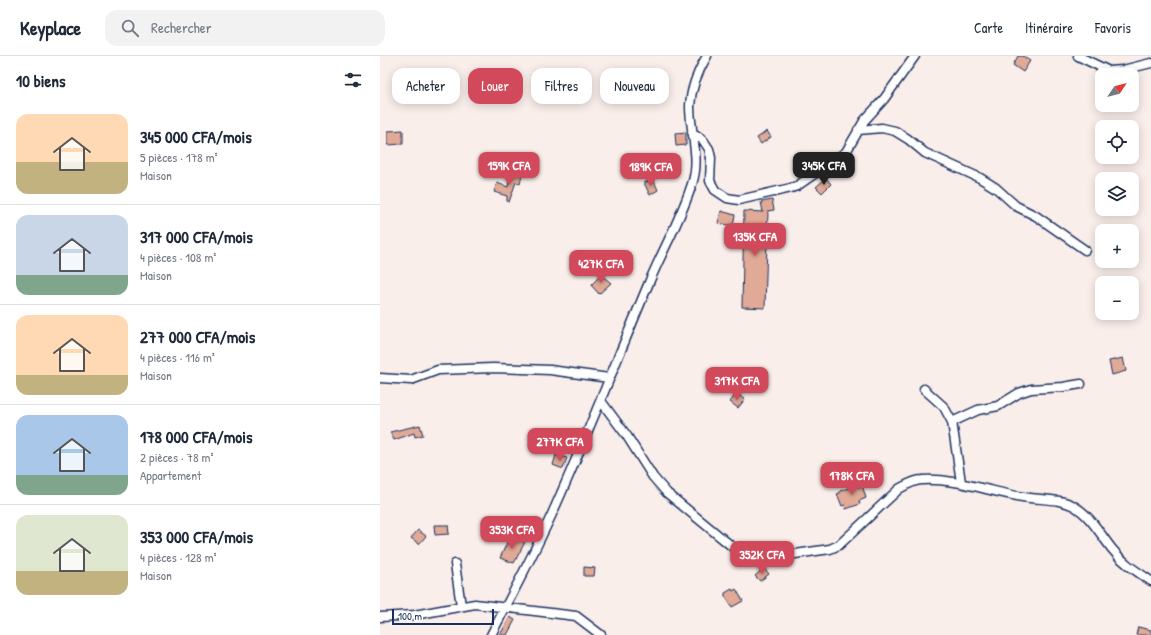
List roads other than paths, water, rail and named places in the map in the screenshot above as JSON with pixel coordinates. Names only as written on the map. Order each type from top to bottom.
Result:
[{"type":"street","points":[[491,635],[552,515],[601,401],[648,284],[680,217],[693,182],[696,166],[690,106],[692,93],[695,81],[707,56]]},
{"type":"street","points":[[692,132],[703,140],[709,149],[711,158],[710,180],[715,190],[727,198],[739,200],[798,186],[846,152],[864,121],[884,99],[915,56]]},
{"type":"street","points":[[1078,56],[1109,71],[1123,70],[1151,63]]},
{"type":"street","points":[[858,130],[882,128],[895,131],[908,139],[925,153],[980,178],[996,188],[1016,206],[1036,216],[1085,250]]},
{"type":"street","points":[[380,378],[411,380],[438,370],[493,368],[550,370],[609,378]]},
{"type":"street","points":[[952,422],[978,410],[998,406],[1018,393],[1031,389],[1081,384]]},
{"type":"street","points":[[924,389],[944,407],[952,422],[961,482]]},
{"type":"street","points":[[601,401],[627,436],[653,477],[667,493],[746,558],[754,560],[830,549],[846,540],[899,489],[908,484],[921,480],[961,482],[1022,497],[1063,501],[1074,506],[1087,515],[1112,549],[1128,567],[1151,581]]},
{"type":"street","points":[[455,564],[461,606]]},
{"type":"street","points":[[380,617],[414,614],[475,604],[559,612],[576,616],[601,635]]}]
